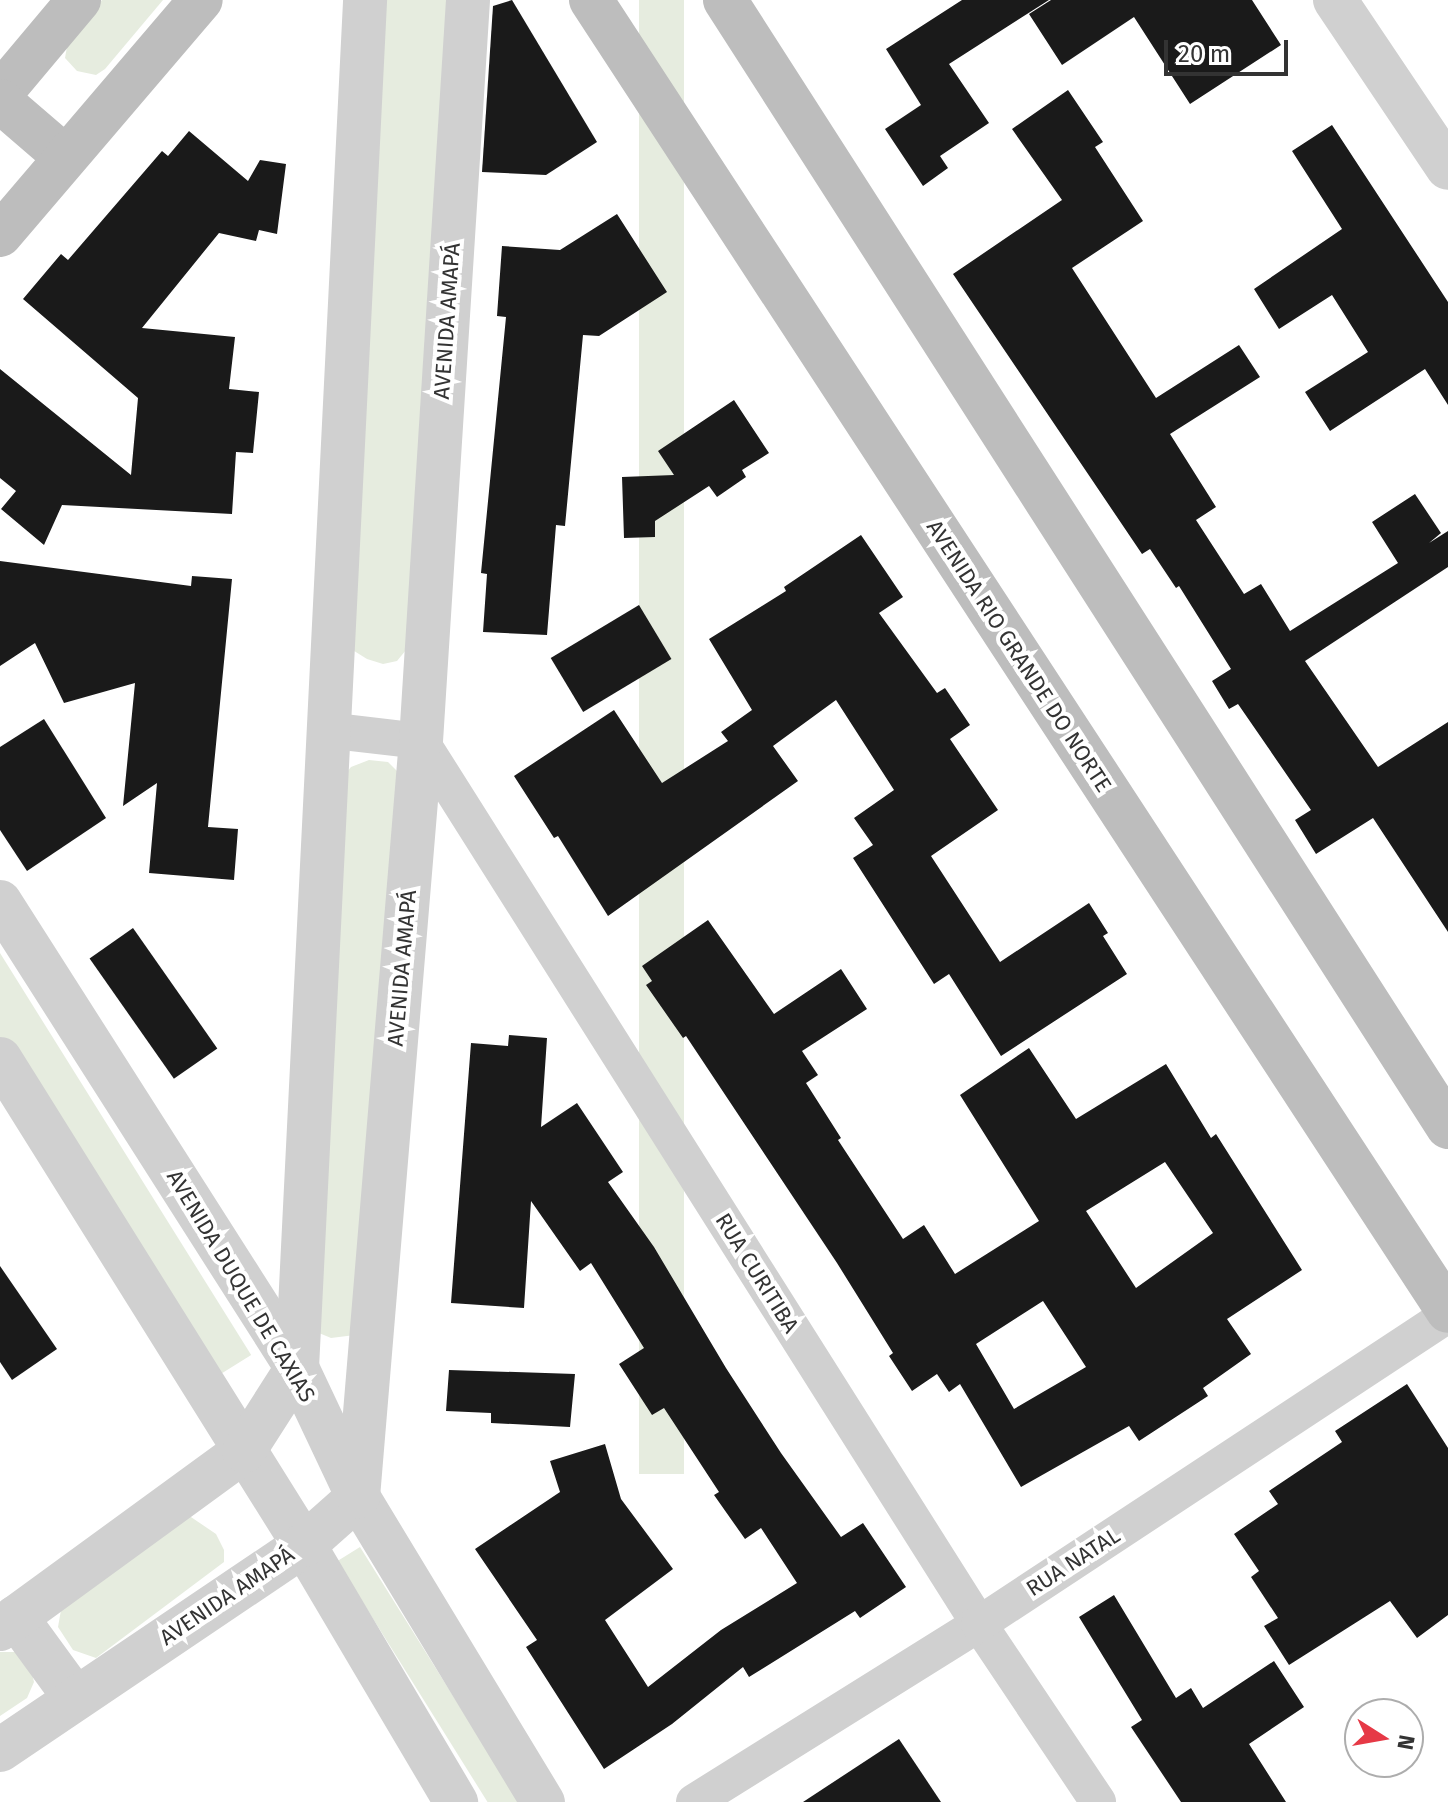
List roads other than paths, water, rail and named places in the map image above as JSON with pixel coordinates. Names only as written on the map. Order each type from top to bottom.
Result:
[{"type":"main road","points":[[0,94],[79,0]]},
{"type":"main road","points":[[0,235],[64,156],[201,0]]},
{"type":"main road","name":"AVENIDA RIO GRANDE DO NORTE","points":[[591,0],[1448,1313]]},
{"type":"main road","points":[[725,0],[1448,1127]]},
{"type":"main road","points":[[0,101],[64,156]]},
{"type":"street","points":[[75,1698],[8,1623],[244,1451],[297,1368],[326,730],[365,0]]},
{"type":"street","name":"AVENIDA AMAPÁ","points":[[0,1750],[304,1545],[358,1497],[421,741],[468,0]]},
{"type":"street","points":[[1335,0],[1448,168]]},
{"type":"street","points":[[326,730],[421,741]]},
{"type":"street","name":"RUA CURITIBA","points":[[421,741],[979,1624],[1098,1802]]},
{"type":"street","name":"AVENIDA DUQUE DE CAXIAS","points":[[0,902],[297,1368],[358,1497],[543,1802]]},
{"type":"street","points":[[0,1059],[304,1545],[456,1802]]},
{"type":"street","name":"RUA NATAL","points":[[694,1802],[979,1624],[1448,1313]]}]
